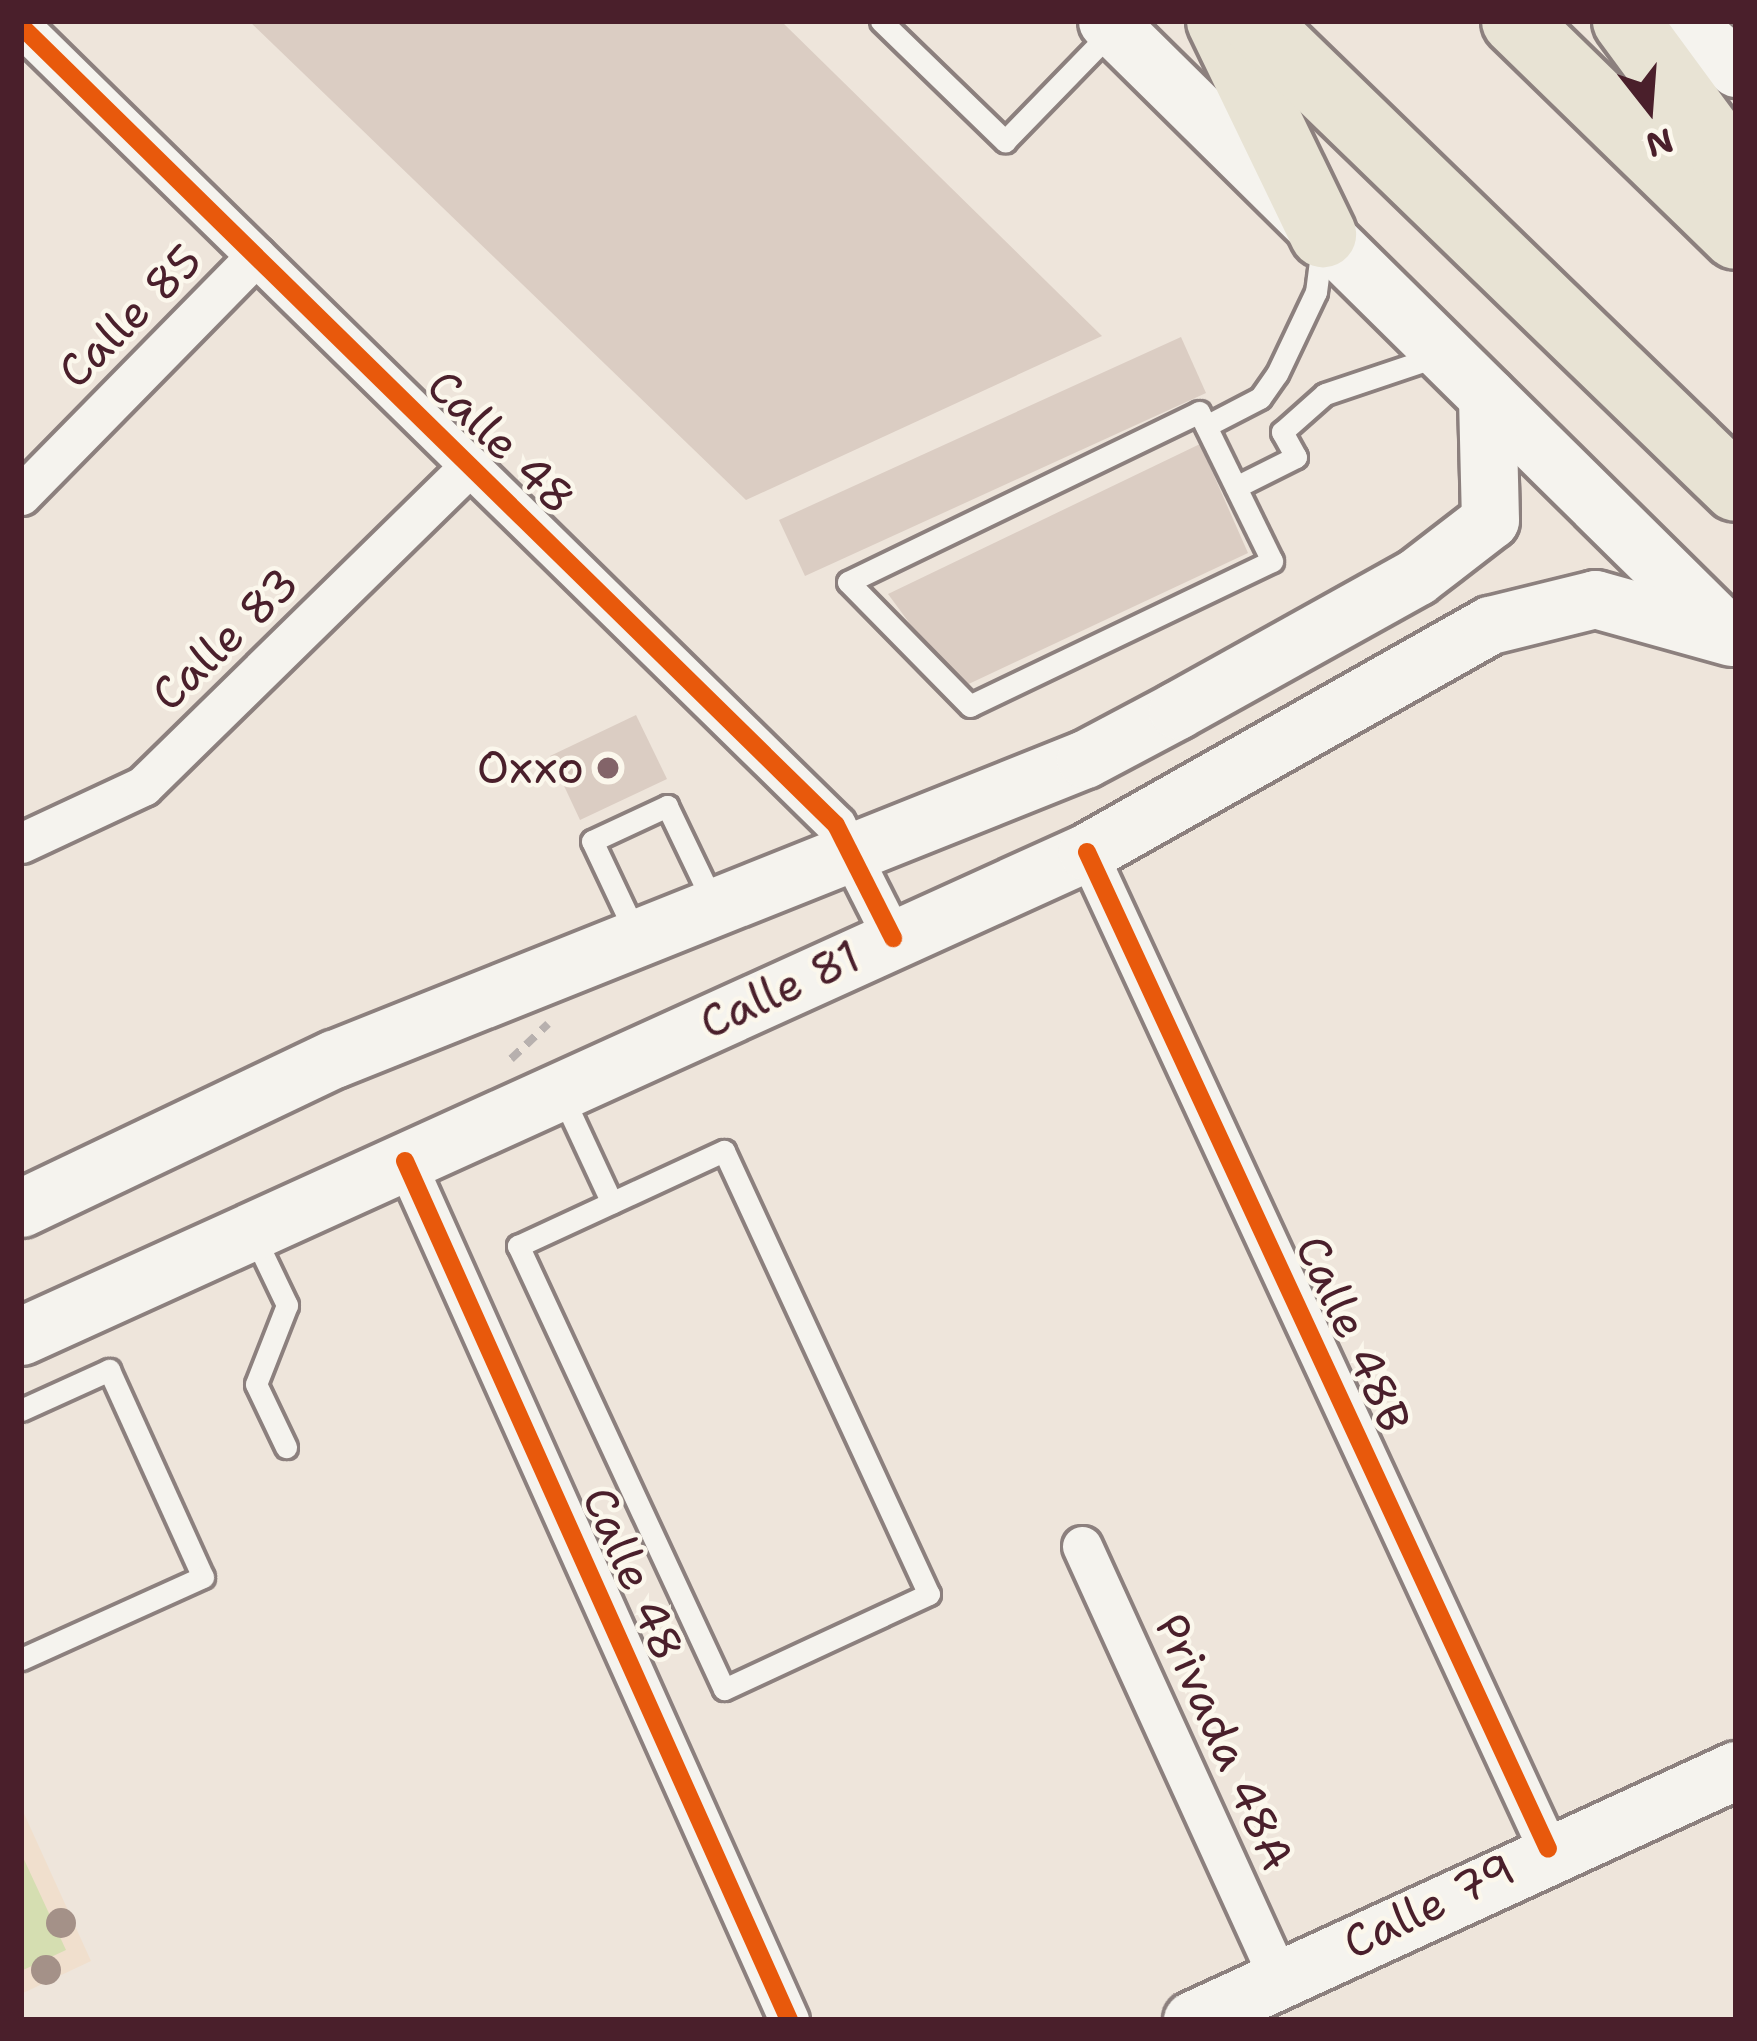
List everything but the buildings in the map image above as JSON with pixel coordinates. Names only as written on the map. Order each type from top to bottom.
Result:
[{"type":"highway","points":[[1220,21],[1323,234]]},
{"type":"highway","points":[[1254,21],[1736,488]]},
{"type":"highway","points":[[1515,21],[1736,236]]},
{"type":"highway","points":[[1626,21],[1736,171]]},
{"type":"main road","points":[[1682,21],[1736,68]]},
{"type":"main road","points":[[1111,25],[1733,639]]},
{"type":"main road","points":[[21,1208],[334,1059],[1085,758],[1466,542],[1490,520],[1497,485],[1487,396]]},
{"type":"main road","name":"Calle 81","points":[[21,1336],[1087,852],[1490,625],[1595,599],[1733,639]]},
{"type":"main road","name":"Calle 79","points":[[1192,2020],[1548,1849],[1736,1770]]},
{"type":"street","name":"Calle 48","points":[[29,50],[256,256],[836,825],[893,938]]},
{"type":"street","name":"Calle 85","points":[[21,494],[256,256]]},
{"type":"street","name":"Calle 83","points":[[21,843],[143,786],[470,466]]},
{"type":"street","name":"Calle 48B","points":[[1087,852],[1548,1849]]},
{"type":"street","name":"Calle 48","points":[[405,1161],[789,2020]]},
{"type":"street","name":"Privada 48A","points":[[1082,1546],[1280,1978]]},
{"type":"lane","points":[[881,21],[1005,141],[1111,25]]},
{"type":"lane","points":[[1206,426],[1260,398],[1277,374],[1316,292],[1323,234]]},
{"type":"lane","points":[[1236,487],[1296,457],[1282,432],[1325,394],[1444,354]]},
{"type":"lane","points":[[1199,412],[1206,426],[1271,561],[970,706],[848,582],[1199,412]]},
{"type":"lane","points":[[638,937],[592,841],[667,806],[715,906]]},
{"type":"lane","points":[[560,1091],[612,1203]]},
{"type":"lane","points":[[724,1151],[929,1594],[724,1689],[518,1246],[612,1203],[724,1151]]},
{"type":"lane","points":[[252,1231],[287,1304],[256,1384],[286,1447]]},
{"type":"lane","points":[[21,1410],[109,1370],[202,1577],[21,1659]]},
{"type":"shaded area","points":[[21,1807],[91,1961],[21,1994]]},
{"type":"green space","points":[[21,1853],[66,1950],[21,1971]]},
{"type":"cycle path","points":[[21,26],[836,825],[893,938]]},
{"type":"cycle path","points":[[1087,852],[1548,1849]]},
{"type":"cycle path","points":[[405,1161],[789,2020]]},
{"type":"place","name":"Oxxo","points":[[608,768]]}]
